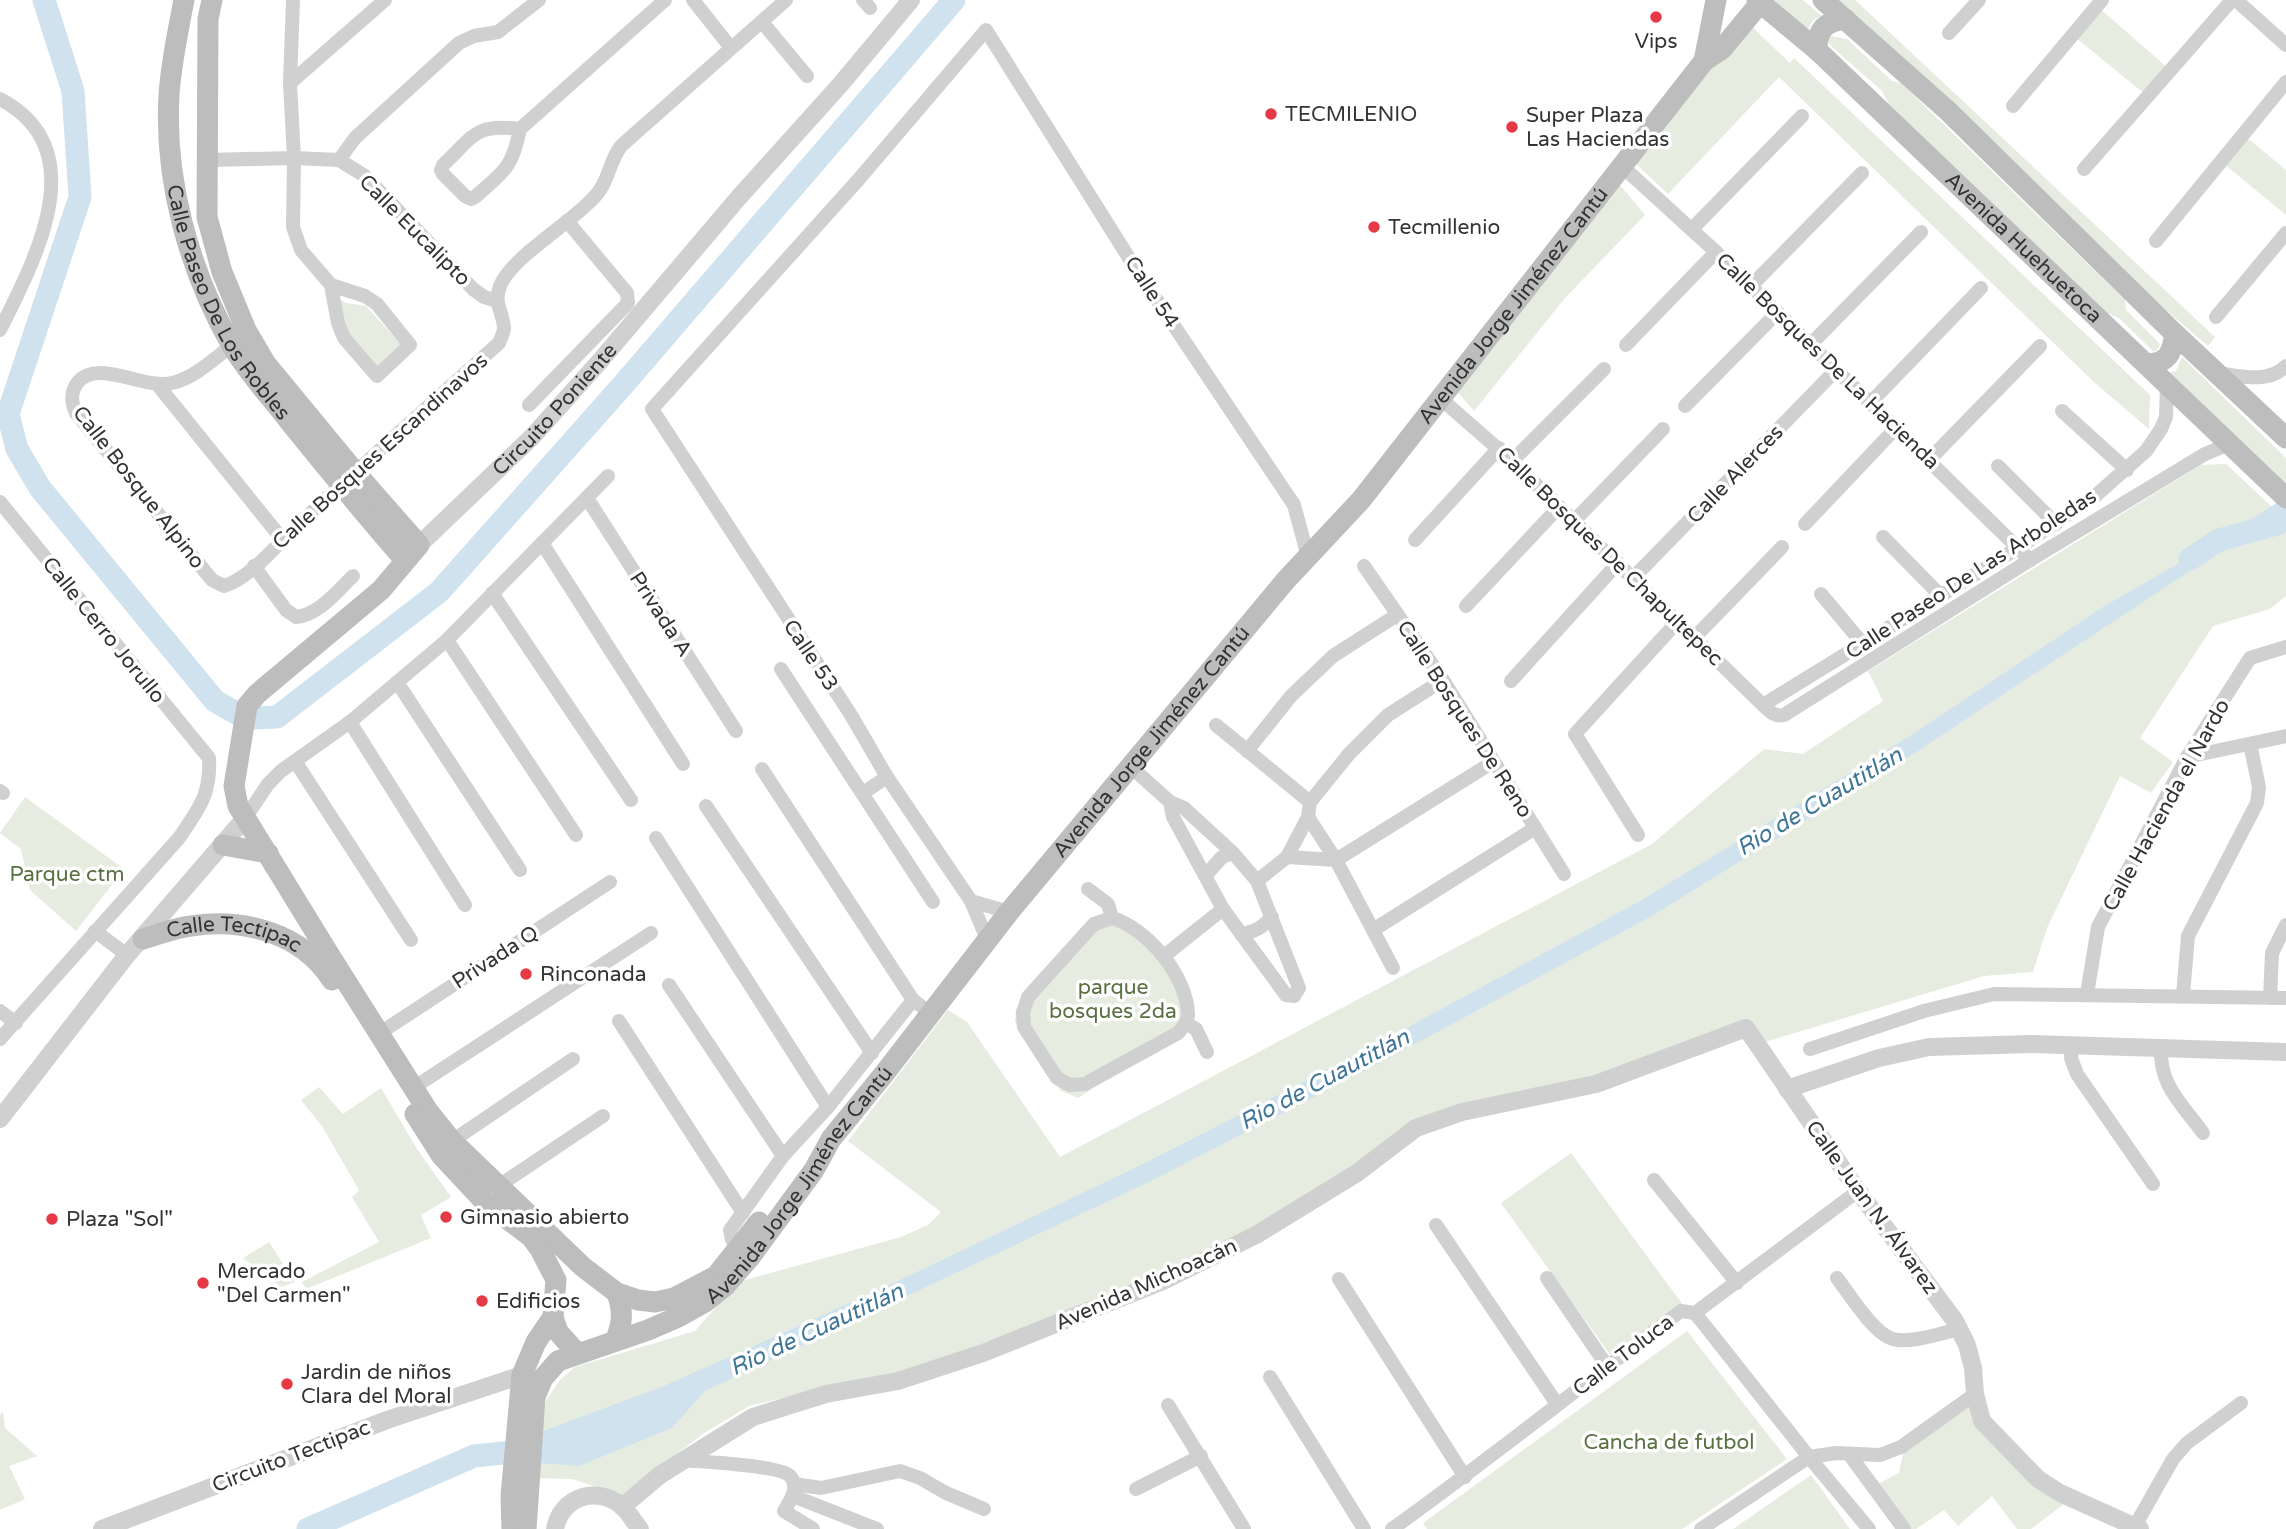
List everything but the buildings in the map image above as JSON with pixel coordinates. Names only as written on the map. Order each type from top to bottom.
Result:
[{"type":"main road","name":"Avenida Jorge Jiménez Cantú","points":[[1704,61],[1716,0]]},
{"type":"main road","name":"Avenida Huehuetoca","points":[[1823,0],[1948,111],[2175,334],[2286,438]]},
{"type":"main road","name":"Avenida Jorge Jiménez Cantú","points":[[567,1357],[678,1317],[726,1286],[814,1170],[829,1141],[884,1074],[921,1006],[987,939],[1286,580],[1361,500],[1704,61],[1721,49],[1759,1]]},
{"type":"main road","name":"Avenida Huehuetoca","points":[[1759,1],[1817,50],[2282,494]]},
{"type":"main road","name":"Calle Paseo De Los Robles","points":[[183,7],[169,96],[169,132],[182,224],[202,284],[232,345],[253,375],[348,478],[412,553]]},
{"type":"main road","points":[[183,7],[210,9]]},
{"type":"main road","name":"Calle Paseo De Los Robles","points":[[210,9],[207,217],[222,272],[246,330],[266,364],[348,478]]},
{"type":"main road","points":[[1817,50],[1817,37],[1822,27],[1831,21],[1844,19]]},
{"type":"main road","points":[[182,224],[207,217]]},
{"type":"main road","points":[[2148,364],[2167,358],[2173,349],[2175,334]]},
{"type":"main road","name":"Circuito Poniente","points":[[412,553],[381,590],[264,688],[246,717],[234,786],[239,806],[331,959],[414,1088],[452,1141],[583,1267]]},
{"type":"main road","points":[[223,845],[268,853]]},
{"type":"main road","name":"Calle Tectipac","points":[[143,939],[189,926],[222,923],[262,929],[295,943],[321,964],[441,1155],[484,1201],[531,1237],[556,1280]]},
{"type":"main road","points":[[525,1430],[543,1378],[567,1357],[553,1317],[556,1280],[563,1272],[583,1267],[617,1293],[639,1300],[655,1302],[674,1298],[716,1276],[808,1157],[829,1141]]},
{"type":"main road","points":[[616,1339],[623,1322],[617,1293]]},
{"type":"main road","points":[[512,1529],[519,1496],[525,1430],[522,1375],[536,1342],[553,1317]]},
{"type":"main road","points":[[519,1496],[526,1529]]},
{"type":"street","points":[[293,0],[290,82],[294,158],[293,227],[301,250],[331,285],[338,323],[344,338],[377,376],[410,345],[377,304],[365,296],[331,285]]},
{"type":"street","points":[[290,82],[385,0]]},
{"type":"street","points":[[339,160],[355,138],[459,43],[474,36],[498,32],[539,0]]},
{"type":"street","points":[[520,129],[497,126],[479,131],[443,165],[443,174],[471,199],[508,168],[517,146],[520,129],[665,0]]},
{"type":"street","points":[[693,0],[731,48]]},
{"type":"street","points":[[496,301],[500,286],[510,269],[598,193],[612,159],[621,146],[786,0]]},
{"type":"street","name":"Circuito Poniente","points":[[412,553],[533,436],[911,0]]},
{"type":"street","points":[[1950,33],[1979,0]]},
{"type":"street","points":[[2013,106],[2102,0]]},
{"type":"street","points":[[2084,169],[2234,0],[2286,45]]},
{"type":"street","points":[[762,22],[807,76]]},
{"type":"street","name":"Calle 53","points":[[986,30],[859,180],[652,409],[851,715],[887,777],[971,901],[987,939]]},
{"type":"street","name":"Calle 54","points":[[986,30],[1134,266],[1294,505],[1308,557]]},
{"type":"street","points":[[2156,241],[2286,82]]},
{"type":"street","points":[[0,99],[24,116],[36,132],[46,151],[52,183],[47,224],[28,274],[0,330]]},
{"type":"street","points":[[1692,229],[1802,116]]},
{"type":"street","name":"Calle Eucalipto","points":[[207,160],[339,160],[365,176],[473,289],[496,301]]},
{"type":"street","name":"Calle Bosques De La Hacienda","points":[[1623,167],[1716,252],[2030,560]]},
{"type":"street","points":[[1750,287],[1861,173]]},
{"type":"street","points":[[529,405],[628,303],[628,293],[567,221]]},
{"type":"street","points":[[1810,345],[1921,232]]},
{"type":"street","points":[[2216,317],[2286,233]]},
{"type":"street","points":[[1626,345],[1716,252]]},
{"type":"street","points":[[1870,403],[1981,288]]},
{"type":"street","name":"Calle Bosques Escandinavos","points":[[224,586],[235,583],[499,343],[504,328],[496,301]]},
{"type":"street","points":[[1685,406],[1777,313]]},
{"type":"street","name":"Calle Bosque Alpino","points":[[224,586],[212,580],[76,412],[71,401],[74,386],[82,377],[95,372],[157,384],[172,383],[196,372],[232,345]]},
{"type":"street","points":[[1929,460],[2040,346]]},
{"type":"street","points":[[2218,373],[2252,378],[2268,377],[2286,366]]},
{"type":"street","points":[[1512,461],[1604,369]]},
{"type":"street","name":"Calle Alerces","points":[[1633,578],[1836,370]]},
{"type":"street","points":[[157,384],[282,539]]},
{"type":"street","name":"Calle Paseo De Las Arboledas","points":[[1763,705],[2018,548],[2093,498],[2146,451],[2161,429],[2166,417],[2167,384]]},
{"type":"street","name":"Calle Bosques De Chapultepec","points":[[1440,398],[1574,520],[1772,714],[1779,716]]},
{"type":"street","points":[[2062,411],[2127,470]]},
{"type":"street","points":[[1805,524],[1896,428]]},
{"type":"street","points":[[1574,520],[1664,429]]},
{"type":"street","name":"Calle Paseo De Las Arboledas","points":[[1779,716],[2204,454],[2229,444]]},
{"type":"street","points":[[1415,540],[1499,449]]},
{"type":"street","points":[[1998,466],[2056,524]]},
{"type":"street","points":[[0,1119],[127,955],[246,817],[268,783],[350,722],[447,640],[608,476]]},
{"type":"street","name":"Privada A","points":[[587,498],[736,730]]},
{"type":"street","name":"Calle Cerro Jorullo","points":[[0,502],[209,758],[210,779],[203,803],[179,838],[96,930]]},
{"type":"street","points":[[1466,606],[1559,507]]},
{"type":"street","points":[[1883,537],[1941,596]]},
{"type":"street","points":[[542,543],[684,764]]},
{"type":"street","points":[[1695,637],[1782,547]]},
{"type":"street","points":[[1511,681],[1618,563]]},
{"type":"street","points":[[254,566],[286,610],[296,617],[304,616],[323,605],[353,576]]},
{"type":"street","name":"Calle Bosques De Reno","points":[[1364,566],[1443,680],[1564,874]]},
{"type":"street","points":[[492,593],[631,800]]},
{"type":"street","points":[[1821,594],[1863,644]]},
{"type":"street","points":[[1247,751],[1291,696],[1333,656],[1398,615]]},
{"type":"street","points":[[1638,835],[1575,734],[1678,621]]},
{"type":"street","points":[[447,640],[576,835]]},
{"type":"street","name":"Calle Hacienda el Nardo","points":[[2087,994],[2098,927],[2188,757],[2250,658],[2286,647]]},
{"type":"street","points":[[780,669],[933,902]]},
{"type":"street","points":[[1257,881],[1287,857],[1309,809],[1349,754],[1388,715],[1443,680]]},
{"type":"street","points":[[397,682],[520,870]]},
{"type":"street","points":[[350,722],[465,905]]},
{"type":"street","points":[[1216,725],[1309,809],[1393,968]]},
{"type":"street","points":[[2188,757],[2286,736]]},
{"type":"street","points":[[2183,995],[2188,936],[2257,803],[2259,787],[2250,744]]},
{"type":"street","points":[[295,761],[411,940]]},
{"type":"street","points":[[1287,857],[1336,860],[1493,762]]},
{"type":"street","points":[[1130,766],[1170,802],[1184,808],[1233,853],[1257,881],[1298,988],[1294,996],[1286,995],[1223,909],[1173,817],[1170,802]]},
{"type":"street","points":[[740,1247],[732,1240],[730,1230],[783,1156],[872,1053],[921,1006],[762,769]]},
{"type":"street","points":[[863,793],[887,777]]},
{"type":"street","points":[[706,806],[872,1053]]},
{"type":"street","points":[[1373,930],[1535,828]]},
{"type":"street","points":[[656,838],[828,1107]]},
{"type":"street","points":[[1206,875],[1212,865],[1233,853]]},
{"type":"street","name":"Privada Q","points":[[380,1033],[610,882]]},
{"type":"street","points":[[1088,889],[1108,904],[1112,918]]},
{"type":"street","points":[[971,901],[1009,912]]},
{"type":"street","points":[[1164,956],[1223,909]]},
{"type":"street","points":[[1241,934],[1264,926],[1272,917]]},
{"type":"street","points":[[1112,918],[1126,922],[1164,956],[1182,990],[1188,1013],[1186,1023],[1178,1033],[1085,1084],[1070,1085],[1057,1078],[1024,1027],[1025,1005],[1028,997],[1094,924],[1112,918]]},
{"type":"street","points":[[2270,998],[2272,953],[2286,925]]},
{"type":"street","points":[[0,1039],[96,930],[127,955]]},
{"type":"street","points":[[414,1088],[651,933]]},
{"type":"street","points":[[669,985],[783,1156]]},
{"type":"street","points":[[1810,1049],[1924,1011],[1994,994],[2286,998]]},
{"type":"street","points":[[0,1011],[16,1023]]},
{"type":"street","points":[[619,1021],[743,1213]]},
{"type":"street","points":[[1186,1023],[1196,1029],[1207,1052]]},
{"type":"street","name":"Calle Juan N. Álvarez","points":[[1746,1028],[1858,1191],[1959,1329],[1967,1345],[1973,1368],[1975,1394],[1982,1421],[2038,1479],[2060,1493],[2138,1527]]},
{"type":"street","name":"Avenida Michoacán","points":[[622,1507],[660,1475],[753,1417],[826,1394],[898,1381],[971,1357],[1163,1281],[1267,1228],[1357,1173],[1416,1128],[1462,1112],[1596,1084],[1746,1028]]},
{"type":"street","points":[[1787,1089],[1863,1063],[1929,1047],[2004,1044],[2286,1052]]},
{"type":"street","points":[[2072,1045],[2071,1058],[2077,1074],[2153,1184]]},
{"type":"street","points":[[2161,1048],[2160,1065],[2164,1080],[2203,1133]]},
{"type":"street","points":[[452,1141],[573,1059]]},
{"type":"street","points":[[500,1185],[603,1116]]},
{"type":"street","points":[[1654,1180],[1737,1283]]},
{"type":"street","name":"Calle Toluca","points":[[1392,1529],[1465,1477],[1681,1311],[1695,1313],[1858,1191]]},
{"type":"street","points":[[1436,1225],[1557,1404]]},
{"type":"street","points":[[1547,1278],[1607,1366]]},
{"type":"street","points":[[1339,1279],[1465,1477]]},
{"type":"street","points":[[1837,1279],[1878,1331],[1893,1339],[1908,1340],[1959,1329]]},
{"type":"street","points":[[1695,1313],[1869,1529]]},
{"type":"street","name":"Circuito Tectipac","points":[[102,1529],[387,1420],[522,1375]]},
{"type":"street","points":[[1270,1377],[1364,1529]]},
{"type":"street","points":[[1701,1529],[1809,1457],[1880,1455],[1901,1447],[1975,1394]]},
{"type":"street","points":[[2138,1527],[2173,1459],[2188,1443],[2241,1404]]},
{"type":"street","points":[[1168,1405],[1244,1529]]},
{"type":"street","points":[[1849,1454],[1904,1529]]},
{"type":"street","points":[[1136,1489],[1201,1456]]},
{"type":"street","points":[[683,1460],[774,1469],[790,1475],[794,1490],[784,1511],[813,1529]]},
{"type":"street","points":[[794,1490],[821,1489],[900,1471],[984,1508]]},
{"type":"street","points":[[794,1490],[877,1529]]},
{"type":"street","points":[[555,1529],[564,1509],[574,1499],[589,1495],[606,1497],[622,1507],[640,1529]]},
{"type":"green space","points":[[1768,0],[1803,0],[1822,16],[1812,22],[1808,34]]},
{"type":"green space","points":[[1836,0],[1855,0],[2215,337],[2208,346],[2140,288]]},
{"type":"green space","points":[[2099,8],[2169,69],[2146,95],[2075,37]]},
{"type":"green space","points":[[1746,21],[1790,63],[1794,58],[2150,395],[2149,429],[2095,383],[1779,77],[1668,194],[1633,161]]},
{"type":"green space","points":[[1830,36],[1847,39],[1892,81],[1901,83],[2125,300],[2126,310],[2160,344],[2158,349],[2154,352],[2120,319],[2101,310],[1981,192],[1893,111],[1882,91],[1827,41]]},
{"type":"green space","points":[[2245,136],[2286,170],[2286,215],[2224,164]]},
{"type":"green space","points":[[1615,179],[1645,215],[1565,298],[1474,411],[1452,386]]},
{"type":"green space","points":[[341,300],[366,306],[405,349],[378,374],[344,336]]},
{"type":"green space","points":[[2182,357],[2286,458],[2286,489],[2167,373],[2176,371]]},
{"type":"green space","points":[[2226,464],[2286,520],[2286,596],[2270,609],[2213,626],[2140,738],[2173,762],[2151,793],[2120,776],[2047,928],[2033,972],[1984,976],[1765,1042],[1748,1019],[1596,1076],[1496,1097],[1354,1165],[1250,1231],[1124,1289],[992,1342],[898,1372],[749,1406],[704,1433],[622,1495],[572,1479],[536,1478],[546,1400],[560,1380],[575,1367],[695,1331],[738,1282],[901,1237],[928,1225],[941,1212],[848,1141],[948,1010],[967,1022],[1060,1157],[1652,844],[1764,749],[1803,754],[1883,701],[1868,671],[2201,465]]},
{"type":"green space","name":"Parque ctm","points":[[25,797],[124,869],[76,931],[30,890],[21,849],[0,833]]},
{"type":"green space","name":"parque bosques 2da","points":[[1107,924],[1129,926],[1178,983],[1183,1029],[1078,1098],[1061,1091],[1021,1036],[1015,1021],[1016,1009],[1085,936]]},
{"type":"green space","points":[[319,1087],[343,1114],[381,1088],[417,1149],[451,1197],[421,1215],[431,1238],[306,1289],[302,1282],[379,1242],[352,1197],[359,1190],[322,1126],[301,1100]]},
{"type":"green space","points":[[1571,1153],[1683,1305],[1611,1356],[1501,1203]]},
{"type":"green space","points":[[269,1242],[295,1282],[281,1287],[243,1258]]},
{"type":"green space","name":"Cancha de futbol","points":[[1687,1331],[1787,1459],[1682,1529],[1427,1529],[1423,1523]]},
{"type":"green space","points":[[1973,1401],[2068,1501],[2031,1529],[2017,1529],[1992,1496],[1958,1526],[1944,1510],[1916,1529],[1908,1529],[1876,1485],[1899,1473],[1904,1449]]},
{"type":"green space","points":[[3,1411],[5,1428],[37,1456],[9,1466],[25,1499],[0,1510],[0,1415]]},
{"type":"green space","points":[[1811,1475],[1850,1529],[1733,1529]]},
{"type":"water","points":[[2286,497],[2286,526],[2275,534],[2218,552],[1918,751],[1650,917],[1378,1064],[1149,1182],[705,1391],[672,1428],[579,1466],[539,1463],[543,1431],[664,1386],[892,1284],[1143,1164],[1368,1049],[1640,901],[1910,736],[2103,607],[2214,543]]},
{"type":"waterway","points":[[44,0],[73,91],[80,197],[8,414],[17,449],[40,488],[215,701],[238,714]]},
{"type":"waterway","points":[[255,718],[277,717],[439,592],[623,385],[954,0]]},
{"type":"waterway","name":"Rio de Cuautitlán","points":[[2190,559],[2219,540],[2277,524],[2286,516]]},
{"type":"waterway","name":"Rio de Cuautitlán","points":[[308,1529],[474,1456],[534,1450]]},
{"type":"place","name":"Vips","points":[[1656,17]]},
{"type":"place","name":"TECMILENIO","points":[[1271,114]]},
{"type":"place","name":"Super Plaza Las Haciendas","points":[[1512,127]]},
{"type":"place","name":"Tecmillenio","points":[[1374,227]]},
{"type":"place","name":"Rinconada","points":[[526,974]]},
{"type":"place","name":"Gimnasio abierto","points":[[446,1217]]},
{"type":"place","name":"Plaza \"Sol\"","points":[[52,1219]]},
{"type":"place","name":"Mercado \"Del Carmen\"","points":[[203,1283]]},
{"type":"place","name":"Edificios","points":[[482,1301]]},
{"type":"place","name":"Jardin de niños Clara del Moral","points":[[287,1384]]}]
